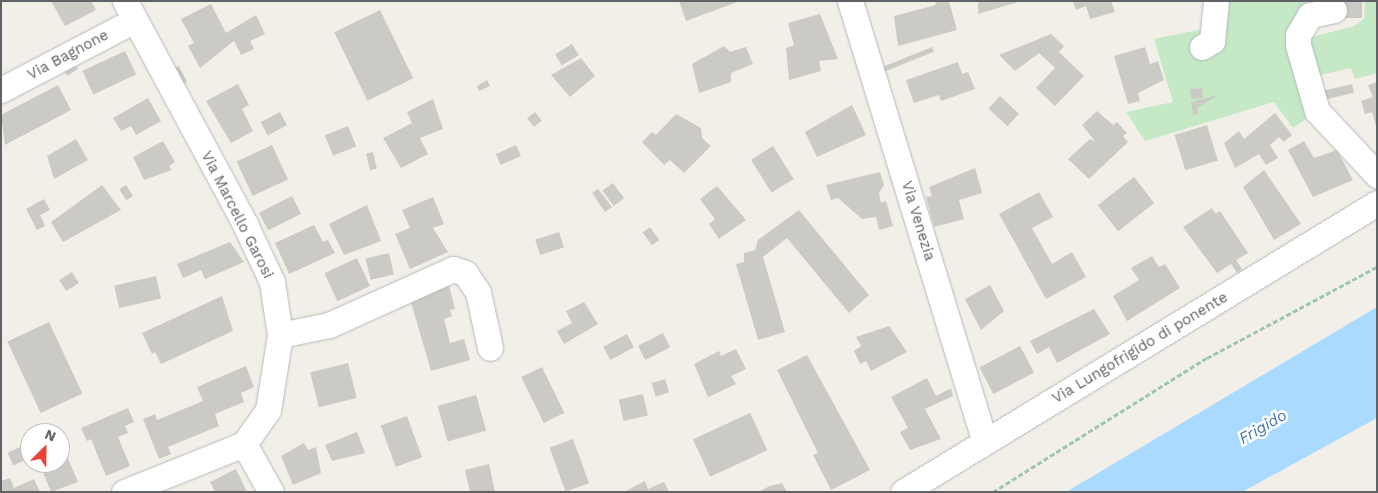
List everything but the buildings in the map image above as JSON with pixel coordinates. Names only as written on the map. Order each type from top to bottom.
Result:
[{"type":"street","name":"Via Venezia","points":[[850,1],[985,442]]},
{"type":"street","points":[[1202,47],[1214,35],[1216,1]]},
{"type":"street","name":"Via Bagnone","points":[[1,90],[130,10]]},
{"type":"street","name":"Via Marcello Garosi","points":[[130,10],[272,282],[280,335],[268,410],[244,444]]},
{"type":"street","points":[[1334,10],[1310,16],[1298,35],[1298,45],[1317,111],[1377,175]]},
{"type":"street","name":"Via Lungofrigido di ponente","points":[[903,492],[1377,204]]},
{"type":"street","points":[[280,335],[330,326],[453,268],[465,273],[478,292],[490,348]]},
{"type":"street","points":[[124,492],[244,444],[271,492]]},
{"type":"path","points":[[993,492],[1207,358],[1377,267]]},
{"type":"green space","points":[[1219,1],[1306,1],[1313,114],[1293,128],[1274,102],[1145,141],[1126,112],[1173,102],[1154,39],[1218,26]]},
{"type":"green space","points":[[1365,1],[1377,1],[1377,73],[1355,79],[1351,68],[1311,77],[1304,39],[1354,26],[1364,19]]},
{"type":"water","name":"Frigido","points":[[1377,307],[1377,418],[1242,492],[1066,492]]}]
